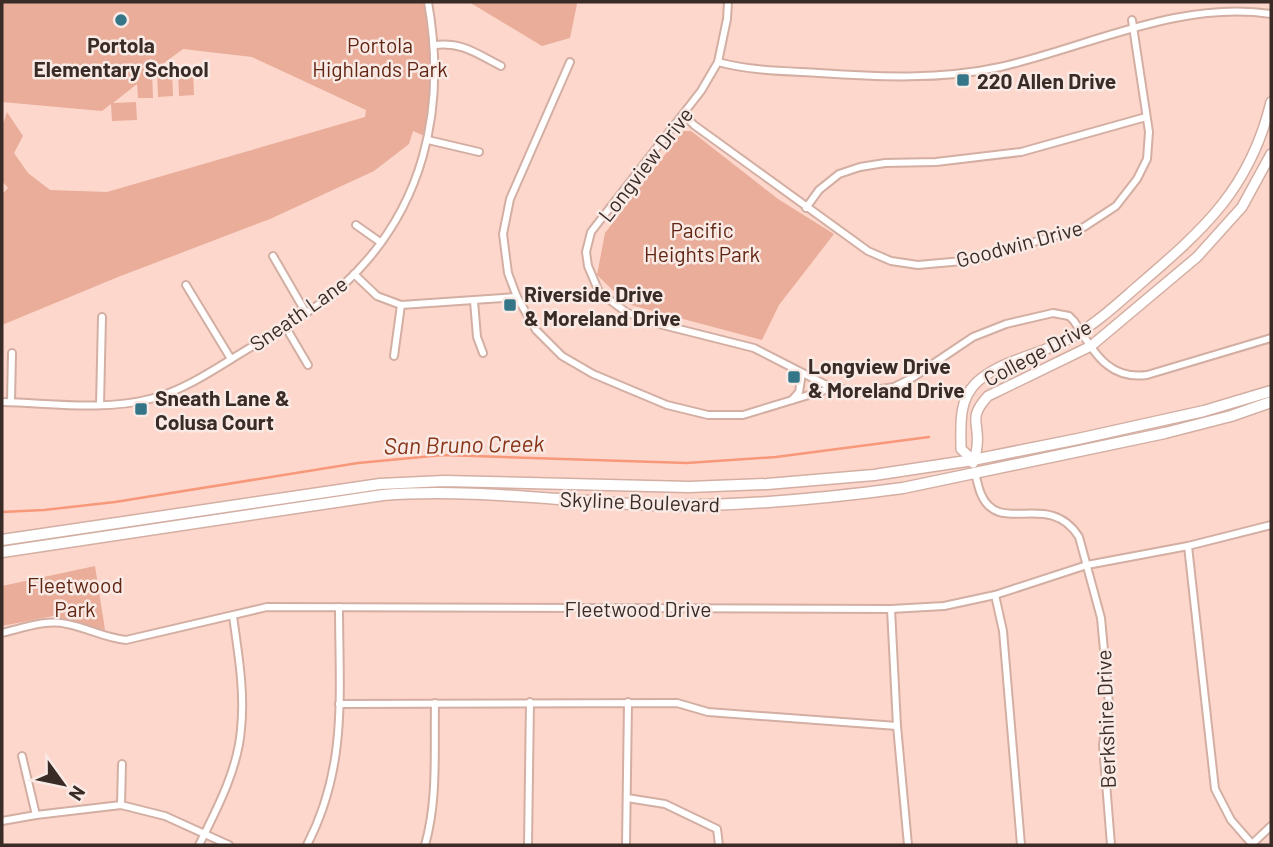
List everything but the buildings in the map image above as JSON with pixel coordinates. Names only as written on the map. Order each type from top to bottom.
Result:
[{"type":"main road","name":"Skyline Boulevard","points":[[2,540],[380,484],[444,481],[619,487],[728,486],[874,475],[973,460],[1171,419],[1271,391]]},
{"type":"main road","name":"Skyline Boulevard","points":[[2,552],[383,495],[439,492],[652,505],[723,504],[868,493],[903,488],[1176,430],[1231,416],[1271,402]]},
{"type":"street","name":"Sneath Lane","points":[[2,402],[100,405],[135,402],[169,393],[306,313],[354,274],[380,243],[405,202],[428,140],[435,94],[435,45],[428,2]]},
{"type":"street","name":"Longview Drive","points":[[728,2],[718,62],[701,91],[591,232],[586,252],[588,266],[599,292],[626,312],[647,321],[754,348],[832,388],[862,392],[894,387],[973,337],[1023,319],[1061,313],[1069,316],[1086,339]]},
{"type":"street","points":[[1233,3],[1251,6],[1271,14]]},
{"type":"street","points":[[718,62],[746,69],[845,75],[911,76],[959,73],[1031,59],[1144,16]]},
{"type":"street","name":"Goodwin Drive","points":[[684,115],[806,208],[868,251],[891,261],[918,265],[974,260],[1084,228],[1116,206],[1137,179],[1147,159],[1149,132],[1132,20]]},
{"type":"street","points":[[435,45],[462,46],[501,66]]},
{"type":"street","points":[[570,62],[505,215],[503,234],[508,272],[517,297],[536,330],[562,356],[593,374],[667,405],[708,415],[743,415],[832,388]]},
{"type":"street","name":"College Drive","points":[[1271,102],[1265,127],[1248,166],[1216,214],[1086,339],[986,375],[969,392],[961,418],[961,449],[973,460],[978,444],[974,422],[977,411],[988,396],[1086,339],[1214,241],[1242,207],[1271,154]]},
{"type":"street","points":[[806,208],[819,190],[839,174],[860,167],[1021,152],[1146,117]]},
{"type":"street","points":[[428,140],[480,152]]},
{"type":"street","points":[[356,225],[380,243]]},
{"type":"street","points":[[273,256],[306,313]]},
{"type":"street","points":[[354,274],[377,296],[401,305],[517,297]]},
{"type":"street","points":[[186,285],[231,359]]},
{"type":"street","points":[[474,301],[477,337],[483,353]]},
{"type":"street","points":[[394,356],[401,305]]},
{"type":"street","points":[[100,405],[102,317]]},
{"type":"street","points":[[285,326],[308,365]]},
{"type":"street","points":[[1086,339],[1112,370],[1134,377],[1271,338]]},
{"type":"street","points":[[11,402],[12,353]]},
{"type":"street","points":[[790,401],[799,392],[802,373]]},
{"type":"street","name":"Berkshire Drive","points":[[973,460],[981,496],[996,510],[1007,514],[1055,515],[1072,525],[1079,537],[1101,618],[1109,704],[1103,745],[1111,845]]},
{"type":"street","name":"Fleetwood Drive","points":[[2,633],[51,622],[68,624],[108,639],[126,640],[267,607],[891,609],[944,606],[995,595],[1087,565],[1271,525]]},
{"type":"street","points":[[1188,545],[1214,789],[1231,820],[1252,845],[1271,826]]},
{"type":"street","points":[[995,595],[1003,631],[1021,845]]},
{"type":"street","points":[[307,845],[321,817],[338,746],[339,607]]},
{"type":"street","points":[[891,609],[897,726],[908,845]]},
{"type":"street","points":[[199,845],[232,772],[241,730],[242,682],[233,616]]},
{"type":"street","points":[[528,845],[530,702]]},
{"type":"street","points":[[626,845],[628,702]]},
{"type":"street","points":[[339,704],[677,702],[708,712],[897,726]]},
{"type":"street","points":[[425,845],[433,802],[435,703]]},
{"type":"street","points":[[22,756],[36,815]]},
{"type":"street","points":[[121,805],[122,764]]},
{"type":"street","points":[[627,798],[665,804],[717,829],[719,845]]},
{"type":"street","points":[[2,821],[121,805],[165,816],[229,845]]},
{"type":"green space","name":"Portola Highlands Park","points":[[2,2],[428,2],[433,25],[429,138],[413,131],[409,144],[374,171],[270,219],[2,325],[2,194],[8,188],[2,181],[2,127],[7,112],[23,136],[14,153],[28,173],[50,190],[107,192],[365,117],[366,110],[252,57],[183,49],[152,72],[153,98],[138,98],[137,84],[113,103],[136,102],[137,120],[112,121],[111,104],[102,111],[2,102]]},
{"type":"green space","points":[[469,2],[577,4],[570,38],[542,46]]},
{"type":"green space","points":[[193,69],[194,95],[179,96],[178,70]]},
{"type":"green space","points":[[157,70],[172,70],[173,96],[158,97]]},
{"type":"green space","name":"Pacific Heights Park","points":[[683,131],[691,131],[778,199],[834,234],[779,305],[762,340],[627,304],[597,275],[605,233]]},
{"type":"green space","name":"Fleetwood Park","points":[[95,566],[105,630],[53,616],[2,626],[2,586]]},
{"type":"waterway","name":"San Bruno Creek","points":[[2,512],[115,502],[358,463],[443,455],[687,463],[776,457],[929,437]]},
{"type":"place","name":"Portola Elementary School","points":[[121,20]]},
{"type":"place","name":"220 Allen Drive","points":[[963,80]]},
{"type":"place","name":"Riverside Drive & Moreland Drive","points":[[510,305]]},
{"type":"place","name":"Longview Drive & Moreland Drive","points":[[794,377]]},
{"type":"place","name":"Sneath Lane & Colusa Court","points":[[141,409]]}]
